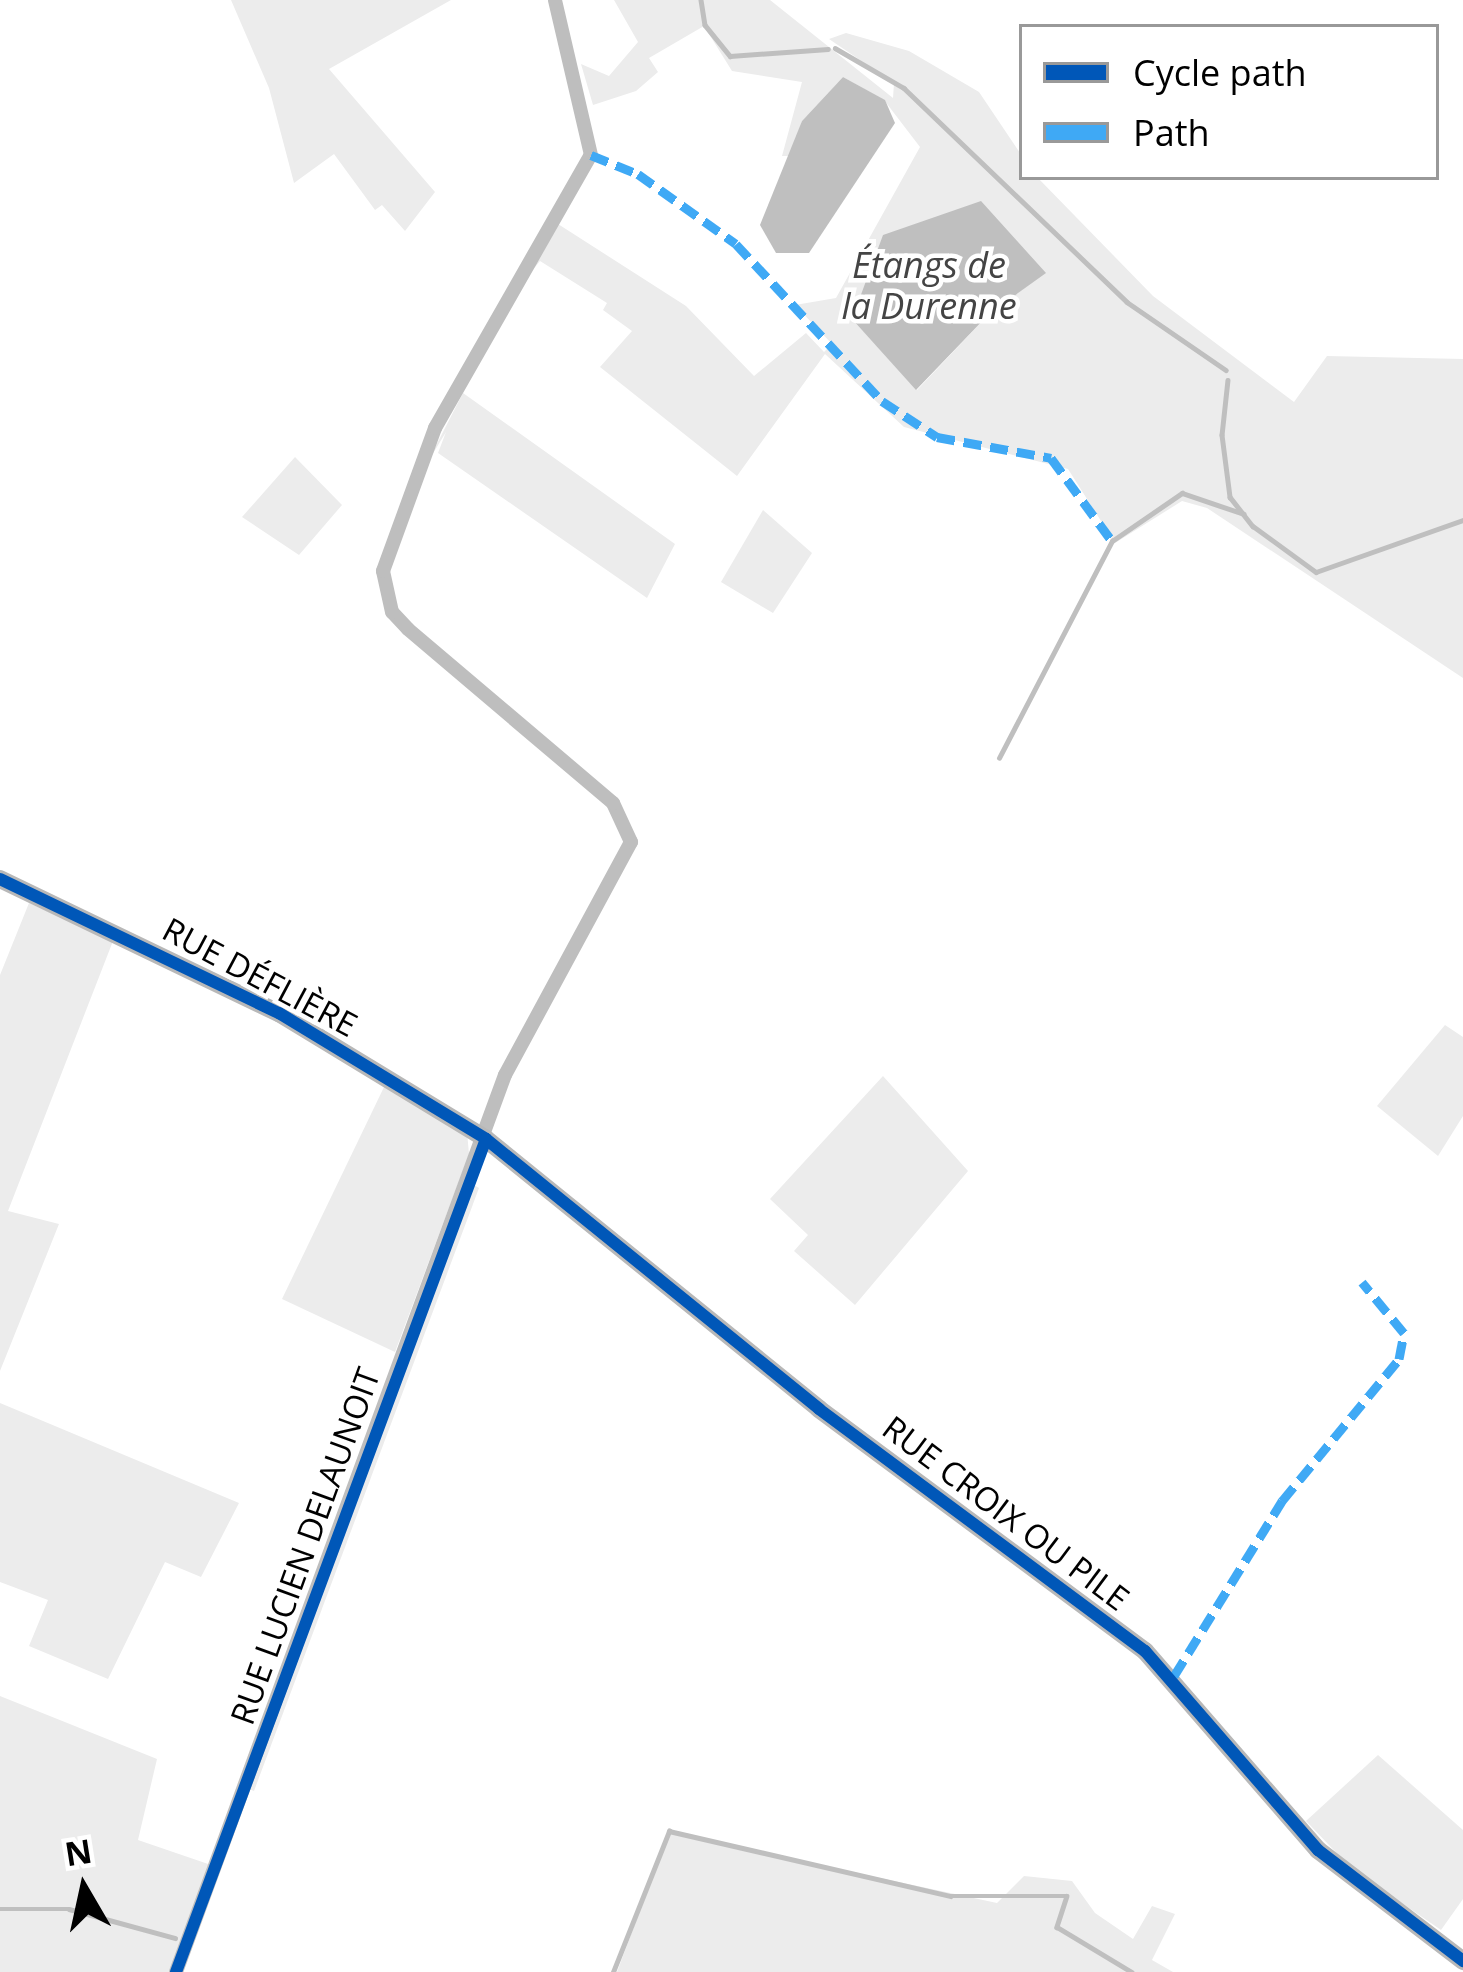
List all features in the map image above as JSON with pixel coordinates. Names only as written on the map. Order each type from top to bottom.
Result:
[{"type":"street","name":"RUE LUCIEN DELAUNOIT","points":[[176,1972],[486,1138],[505,1075],[626,865],[628,820],[408,629],[392,612],[383,571],[435,428],[591,155],[555,0]]},
{"type":"street","name":"RUE DÉFLIÈRE","points":[[0,879],[278,1013],[486,1138]]},
{"type":"street","name":"RUE CROIX OU PILE","points":[[486,1138],[819,1409],[1145,1651],[1318,1850],[1463,1961]]},
{"type":"shaded area","points":[[231,0],[451,0],[329,69],[435,192],[405,231],[382,205],[375,210],[334,154],[294,183],[269,88]]},
{"type":"shaded area","points":[[614,0],[770,0],[893,98],[894,83],[829,39],[846,33],[909,51],[979,92],[1019,152],[1019,180],[1040,180],[1153,296],[1294,402],[1327,356],[1463,359],[1463,678],[1207,508],[1182,501],[1115,543],[1068,469],[904,427],[825,354],[737,476],[600,367],[632,331],[603,310],[607,303],[540,261],[523,282],[558,224],[686,306],[754,376],[806,333],[824,352],[832,344],[795,305],[836,298],[920,147],[884,100],[843,77],[802,121],[793,156],[782,156],[802,82],[732,71],[704,26],[649,58],[658,72],[636,91],[593,105],[581,64],[609,76],[638,42]],"holes":[[[1045,273],[989,314],[917,390],[852,319]]]},
{"type":"shaded area","points":[[463,393],[675,544],[647,598],[438,453],[446,432],[426,465]]},
{"type":"shaded area","points":[[295,457],[342,505],[299,555],[242,517]]},
{"type":"shaded area","points":[[763,510],[812,553],[773,613],[721,582]]},
{"type":"shaded area","points":[[29,903],[113,941],[8,1211],[59,1224],[0,1371],[0,975]]},
{"type":"shaded area","points":[[1445,1025],[1463,1037],[1463,1116],[1438,1156],[1377,1106]]},
{"type":"shaded area","points":[[883,1076],[968,1171],[855,1305],[794,1251],[808,1235],[770,1199]]},
{"type":"shaded area","points":[[385,1085],[467,1132],[469,1154],[395,1352],[282,1299]]},
{"type":"shaded area","points":[[474,1185],[479,1188],[254,1791],[249,1789]]},
{"type":"shaded area","points":[[0,1403],[239,1503],[201,1577],[165,1562],[108,1679],[29,1646],[48,1600],[0,1582]]},
{"type":"shaded area","points":[[0,1696],[157,1759],[138,1840],[214,1866],[176,1972],[0,1972]]},
{"type":"shaded area","points":[[1378,1755],[1463,1830],[1463,1899],[1441,1930],[1351,1868],[1306,1821]]},
{"type":"shaded area","points":[[669,1833],[997,1903],[1024,1876],[1072,1881],[1095,1913],[1133,1939],[1152,1906],[1175,1914],[1152,1960],[1173,1972],[617,1972]]},
{"type":"water","name":"Étangs de la Durenne","points":[[843,77],[885,100],[895,123],[809,253],[776,253],[760,225],[802,121]]},
{"type":"water","name":"Étangs de la Durenne","points":[[981,201],[1046,273],[989,314],[916,390],[852,319],[883,235]]},
{"type":"waterway","points":[[701,0],[705,25],[730,56],[828,49]]},
{"type":"waterway","points":[[835,48],[904,88],[1127,302],[1226,370]]},
{"type":"waterway","points":[[1228,380],[1222,435],[1230,497],[1253,526],[1316,572],[1463,520]]},
{"type":"waterway","points":[[999,758],[1112,541],[1182,493],[1244,514]]},
{"type":"waterway","points":[[613,1972],[669,1831],[951,1896],[1067,1896],[1057,1927],[1132,1972]]},
{"type":"waterway","points":[[0,1909],[69,1909],[175,1938]]},
{"type":"marked path","points":[[591,155],[638,174],[736,244],[882,401],[937,437],[1051,458],[1112,541]]},
{"type":"marked path","points":[[1174,1676],[1282,1501],[1399,1359],[1404,1333],[1362,1282]]},
{"type":"cycle path","points":[[0,879],[279,1013],[486,1139],[819,1409],[1145,1651],[1318,1850],[1463,1961]]},
{"type":"cycle path","points":[[176,1972],[486,1139]]}]
